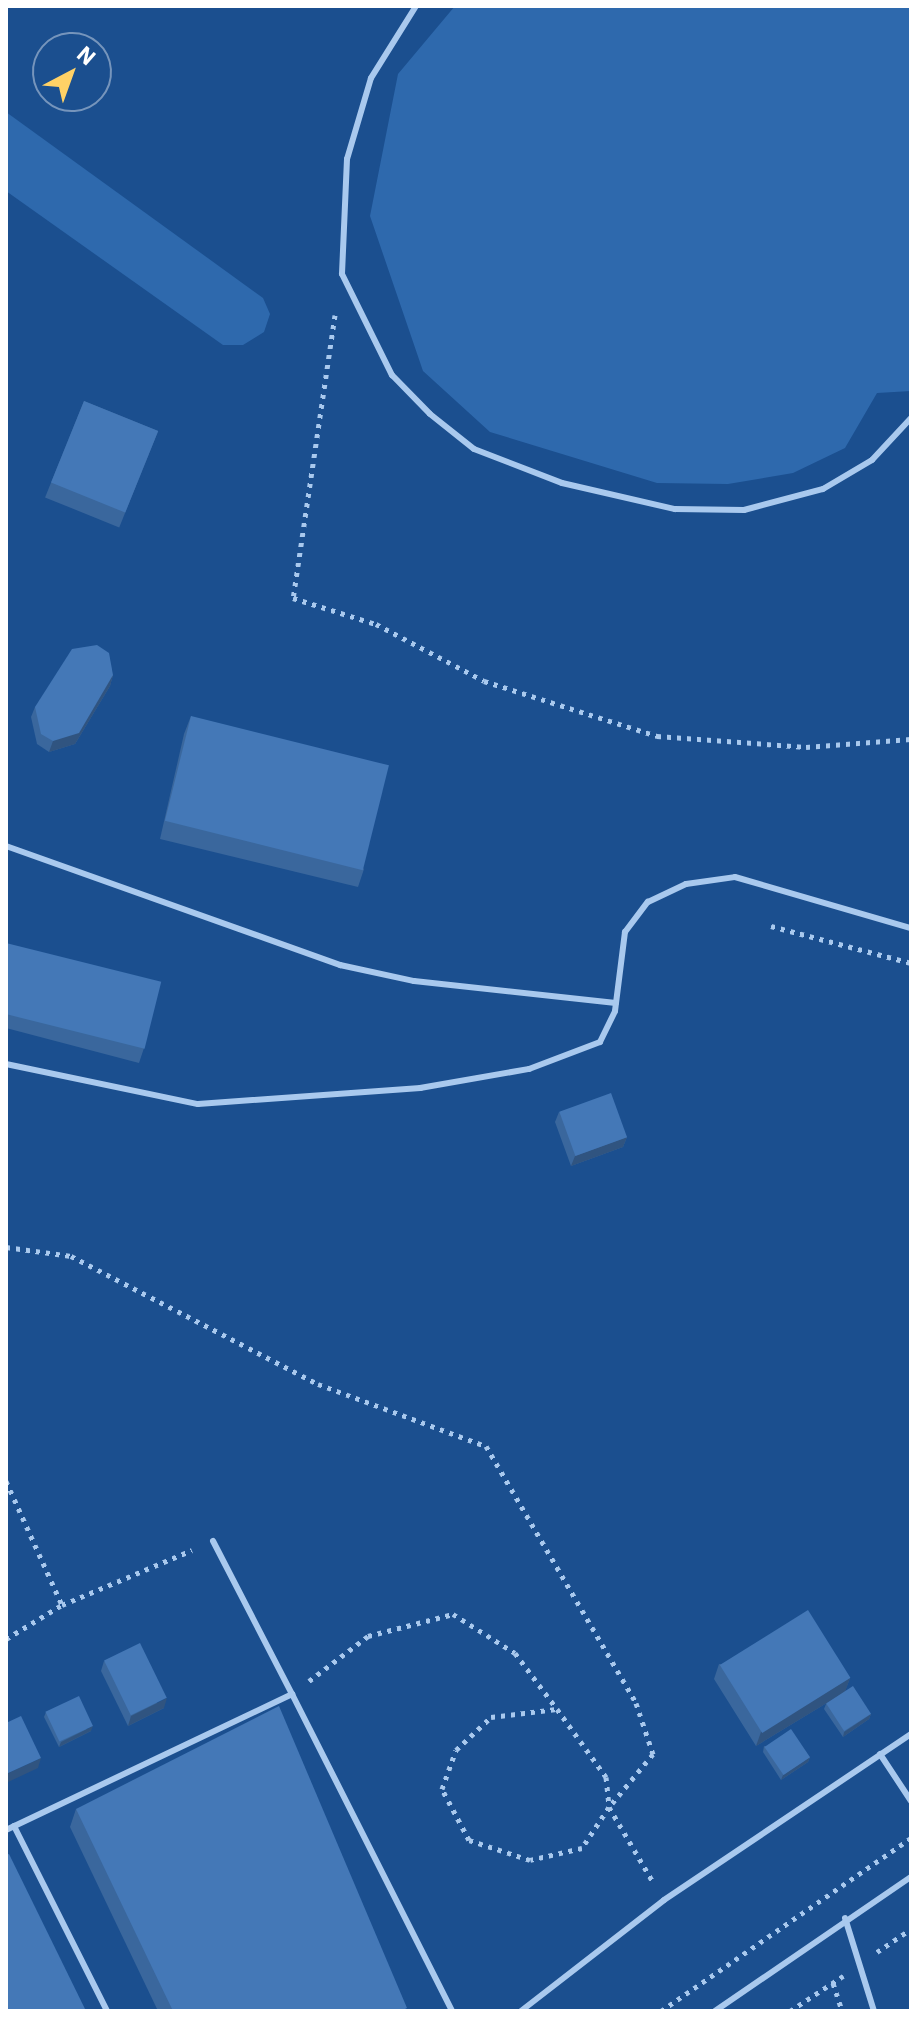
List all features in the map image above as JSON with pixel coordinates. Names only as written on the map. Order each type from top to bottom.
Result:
[{"type":"lane","points":[[416,6],[371,78],[347,159],[342,274],[392,375],[430,414],[474,449],[562,483],[675,509],[744,510],[823,489],[872,460],[911,418]]},
{"type":"lane","points":[[6,846],[340,965],[414,981],[616,1003]]},
{"type":"lane","points":[[6,1064],[198,1104],[420,1088],[529,1069],[581,1051],[611,1028],[625,932],[648,902],[686,884],[735,877],[911,928]]},
{"type":"lane","points":[[213,1541],[452,2011]]},
{"type":"lane","points":[[6,1830],[292,1694]]},
{"type":"lane","points":[[521,2011],[664,1900],[911,1734]]},
{"type":"lane","points":[[880,1754],[911,1801]]},
{"type":"lane","points":[[14,1826],[107,2011]]},
{"type":"lane","points":[[715,2011],[845,1918],[911,1877]]},
{"type":"lane","points":[[845,1918],[874,2011]]},
{"type":"path","points":[[342,274],[293,598],[376,624],[484,681],[657,736],[806,747],[911,739]]},
{"type":"path","points":[[771,926],[911,963]]},
{"type":"path","points":[[6,1247],[71,1256],[318,1384],[486,1446],[636,1703],[653,1754],[609,1807],[582,1848],[530,1860],[469,1840],[442,1789],[456,1750],[491,1717],[557,1709]]},
{"type":"path","points":[[6,1481],[62,1605]]},
{"type":"path","points":[[6,1639],[62,1605],[213,1541]]},
{"type":"path","points":[[292,1694],[368,1636],[453,1614],[515,1653],[557,1709],[606,1777],[609,1807],[664,1900]]},
{"type":"path","points":[[661,2011],[911,1838]]},
{"type":"path","points":[[833,1983],[842,2011]]},
{"type":"shaded area","points":[[455,6],[911,6],[911,391],[877,393],[845,448],[793,473],[728,484],[657,483],[490,432],[423,371],[370,216],[398,74]]},
{"type":"shaded area","points":[[6,112],[263,298],[270,314],[264,332],[243,345],[223,345],[6,191]]},
{"type":"building","points":[[84,401],[158,431],[125,513],[51,483]]},
{"type":"building","points":[[97,645],[109,653],[113,675],[79,733],[53,741],[41,734],[35,707],[72,649]]},
{"type":"building","points":[[191,716],[389,765],[363,870],[165,821]]},
{"type":"building","points":[[6,943],[161,982],[145,1049],[6,1014]]},
{"type":"building","points":[[611,1093],[627,1137],[575,1156],[559,1112]]},
{"type":"building","points":[[808,1610],[850,1678],[762,1733],[720,1665]]},
{"type":"building","points":[[140,1643],[167,1698],[131,1715],[104,1661]]},
{"type":"building","points":[[853,1686],[871,1714],[844,1731],[826,1703]]},
{"type":"building","points":[[79,1696],[93,1726],[59,1742],[45,1712]]},
{"type":"building","points":[[279,1706],[407,2008],[401,2011],[173,2011],[76,1809]]},
{"type":"building","points":[[21,1716],[41,1758],[6,1774],[6,1723]]},
{"type":"building","points":[[791,1729],[810,1757],[783,1775],[764,1747]]},
{"type":"building","points":[[9,1854],[86,2011],[6,2011],[6,1855]]}]
